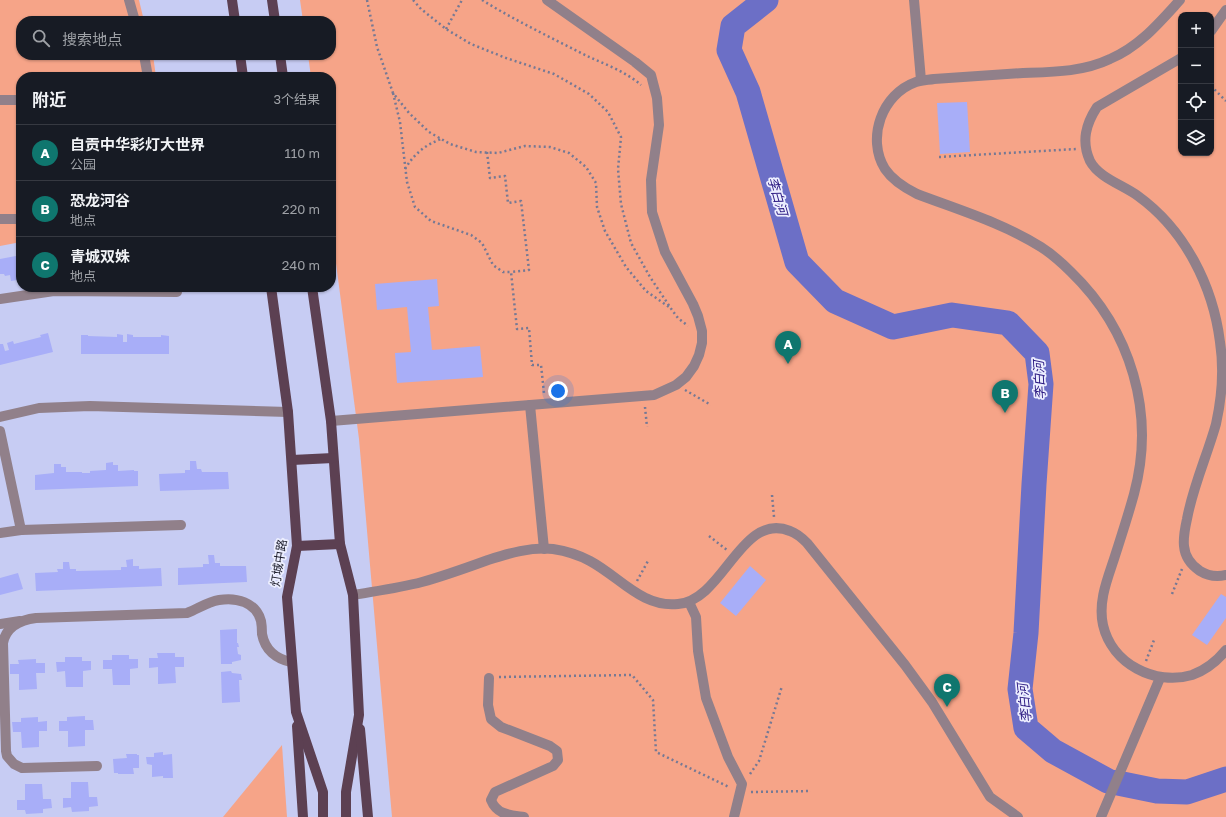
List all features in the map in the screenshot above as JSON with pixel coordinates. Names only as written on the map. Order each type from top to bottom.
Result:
[{"type":"main road","points":[[232,0],[234,16]]},
{"type":"main road","points":[[272,0],[274,16]]},
{"type":"main road","points":[[241,60],[242,72]]},
{"type":"main road","points":[[281,60],[282,72]]},
{"type":"main road","name":"灯城中路","points":[[272,292],[288,412],[297,546],[286,597],[291,662],[296,712],[323,792],[323,817]]},
{"type":"main road","points":[[313,292],[331,421],[340,544],[353,595],[359,715],[368,817]]},
{"type":"main road","points":[[292,460],[333,458]]},
{"type":"main road","points":[[297,546],[340,544]]},
{"type":"main road","points":[[296,712],[303,817]]},
{"type":"main road","points":[[346,817],[346,792],[359,715]]},
{"type":"street","points":[[129,0],[134,16]]},
{"type":"street","points":[[331,421],[644,397],[664,392],[676,385],[686,377],[694,366],[699,355],[702,342],[702,331],[698,316],[665,252],[652,212],[651,180],[659,125],[657,98],[651,75],[636,62],[547,0]]},
{"type":"street","points":[[914,0],[921,80]]},
{"type":"street","points":[[1180,0],[1140,41],[1116,56],[1094,66],[1062,71],[921,80],[915,82],[896,94],[889,101],[883,112],[877,133],[877,145],[880,158],[885,169],[895,181],[911,191],[999,225],[1021,235],[1043,248],[1081,281],[1104,310],[1126,352],[1134,375],[1142,425],[1141,458],[1134,494],[1104,592],[1102,613],[1103,626],[1109,642],[1119,655],[1130,665],[1142,672],[1160,678],[1176,678],[1193,674],[1205,669],[1226,650]]},
{"type":"street","points":[[1214,27],[1226,10]]},
{"type":"street","points":[[145,60],[147,72]]},
{"type":"street","points":[[1178,60],[1097,107],[1090,118],[1086,130],[1085,141],[1091,161],[1097,170],[1104,176],[1128,189],[1150,205],[1182,239],[1198,267],[1212,304],[1217,322],[1222,358],[1221,393],[1216,423],[1190,505],[1184,547],[1188,559],[1195,567],[1204,573],[1220,576],[1226,575]]},
{"type":"street","points":[[0,100],[16,100]]},
{"type":"street","points":[[0,219],[16,219]]},
{"type":"street","points":[[0,299],[47,292]]},
{"type":"street","points":[[530,405],[544,549]]},
{"type":"street","points":[[0,417],[39,408],[90,406],[288,412]]},
{"type":"street","points":[[0,431],[21,530]]},
{"type":"street","points":[[0,533],[21,530],[181,525]]},
{"type":"street","points":[[353,595],[394,589],[422,582],[511,553],[529,549],[544,549],[566,552],[591,562],[643,598],[656,602],[680,604],[689,602],[703,594],[752,537],[764,530],[776,528],[789,530],[798,535],[814,551],[905,665],[932,702],[990,797],[1018,817]]},
{"type":"street","points":[[0,624],[44,618],[187,613],[211,601],[220,599],[237,600],[247,604],[258,614],[261,620],[264,642],[271,653],[279,658],[291,662]]},
{"type":"street","points":[[689,602],[696,617],[698,651],[706,698],[728,757],[742,788],[734,817]]},
{"type":"street","points":[[22,620],[9,630],[3,643],[4,714],[8,756],[14,764],[22,768],[97,766]]},
{"type":"street","points":[[489,678],[488,705],[491,719],[501,727],[550,746],[557,751],[558,760],[552,766],[494,792],[491,800],[494,808],[506,815],[524,817]]},
{"type":"street","points":[[1101,817],[1160,678]]},
{"type":"path","points":[[368,0],[377,47],[393,93],[400,122],[407,182],[415,207],[431,221],[471,234],[482,243],[493,265],[503,272],[529,270],[521,201],[508,203],[504,176],[490,178],[487,152]]},
{"type":"path","points":[[414,0],[421,9],[446,29],[472,44],[506,58],[554,74],[589,94],[608,112],[621,137],[618,169],[620,204],[631,243],[650,277],[678,318],[688,326],[702,331]]},
{"type":"path","points":[[446,29],[462,0]]},
{"type":"path","points":[[482,0],[488,1],[506,15],[636,80],[657,98]]},
{"type":"path","points":[[1214,89],[1226,101]]},
{"type":"path","points":[[393,93],[409,113],[429,132],[450,144],[476,152],[498,152],[525,146],[550,147],[569,153],[586,167],[596,183],[596,207],[605,231],[626,267],[646,291],[669,306]]},
{"type":"path","points":[[405,169],[413,157],[430,143],[441,139]]},
{"type":"path","points":[[939,157],[1086,148]]},
{"type":"path","points":[[511,272],[517,329],[529,328],[532,365],[541,365],[545,404]]},
{"type":"path","points":[[676,385],[711,405]]},
{"type":"path","points":[[644,397],[647,427]]},
{"type":"path","points":[[772,495],[776,528]]},
{"type":"path","points":[[709,536],[735,557]]},
{"type":"path","points":[[1172,594],[1187,555]]},
{"type":"path","points":[[631,590],[648,560]]},
{"type":"path","points":[[1142,672],[1154,640]]},
{"type":"path","points":[[489,678],[632,675],[653,700],[656,752],[742,788],[811,791]]},
{"type":"path","points":[[742,788],[759,761],[782,686]]},
{"type":"shaded area","points":[[0,0],[139,0],[143,16],[16,16],[16,60],[154,60],[155,72],[16,72],[16,243],[0,246]]},
{"type":"shaded area","points":[[300,0],[1226,0],[1226,817],[392,817],[359,439],[336,263],[336,72],[310,72],[309,60],[336,60],[336,16],[302,16]]},
{"type":"shaded area","points":[[282,745],[287,817],[223,817]]},
{"type":"building","points":[[967,102],[970,152],[940,154],[937,103]]},
{"type":"building","points":[[16,256],[16,280],[11,281],[10,275],[5,276],[4,274],[0,274],[0,259]]},
{"type":"building","points":[[437,279],[439,306],[428,307],[432,350],[480,346],[483,377],[397,383],[395,353],[411,352],[407,307],[377,310],[375,284]]},
{"type":"building","points":[[48,333],[53,352],[0,365],[0,344],[3,344],[5,351],[9,350],[7,343],[13,341],[14,344],[41,337],[40,335]]},
{"type":"building","points":[[117,334],[123,335],[123,342],[127,342],[127,334],[133,335],[133,337],[161,337],[161,335],[169,336],[169,354],[81,354],[81,335],[117,337]]},
{"type":"building","points":[[190,461],[196,461],[197,469],[201,469],[202,472],[228,472],[229,489],[160,491],[159,474],[185,473],[185,470],[190,470]]},
{"type":"building","points":[[113,462],[113,465],[118,465],[118,471],[138,471],[138,486],[35,490],[35,475],[54,473],[54,464],[61,464],[61,467],[66,467],[66,472],[90,473],[90,471],[106,470],[106,463]]},
{"type":"building","points":[[208,555],[214,555],[215,563],[220,563],[220,566],[246,566],[247,582],[178,585],[178,568],[203,567],[203,564],[209,564]]},
{"type":"building","points":[[133,559],[133,566],[139,566],[139,569],[161,568],[162,586],[36,591],[35,573],[58,572],[57,569],[63,569],[63,562],[69,562],[70,569],[76,569],[76,571],[121,570],[121,567],[127,567],[126,560]]},
{"type":"building","points":[[750,566],[766,580],[736,616],[720,603]]},
{"type":"building","points":[[18,573],[23,589],[0,595],[0,578]]},
{"type":"building","points":[[1221,594],[1226,597],[1226,618],[1207,645],[1192,635]]},
{"type":"building","points":[[237,629],[237,643],[239,647],[237,647],[238,654],[241,655],[241,660],[232,662],[232,664],[221,664],[220,630]]},
{"type":"building","points":[[157,653],[175,653],[175,657],[184,657],[184,667],[175,667],[176,683],[158,684],[158,667],[149,668],[149,658],[158,658]]},
{"type":"building","points":[[112,655],[129,655],[129,659],[138,659],[138,668],[130,669],[130,685],[113,685],[112,669],[103,669],[103,660],[112,660]]},
{"type":"building","points":[[65,657],[82,657],[82,661],[91,661],[91,670],[83,671],[83,687],[66,687],[65,671],[57,672],[56,662],[65,662]]},
{"type":"building","points":[[36,659],[36,663],[45,663],[45,673],[36,673],[37,689],[19,690],[19,674],[10,674],[10,664],[19,664],[18,660]]},
{"type":"building","points":[[231,671],[232,673],[241,674],[242,680],[239,680],[240,702],[222,703],[221,672]]},
{"type":"building","points":[[85,716],[85,720],[93,720],[94,730],[85,730],[85,746],[68,747],[68,731],[59,731],[59,721],[67,721],[67,717]]},
{"type":"building","points":[[38,717],[38,722],[47,721],[47,731],[39,731],[39,747],[22,748],[21,732],[13,732],[12,722],[21,722],[21,718]]},
{"type":"building","points":[[163,752],[163,755],[172,754],[173,778],[163,778],[163,776],[152,777],[152,765],[147,764],[146,757],[154,757],[154,753]]},
{"type":"building","points":[[126,754],[139,755],[139,768],[133,768],[134,774],[114,773],[113,759],[127,758]]},
{"type":"building","points":[[71,782],[88,782],[89,797],[97,797],[98,806],[89,807],[89,811],[72,812],[71,807],[63,808],[63,798],[71,798]]},
{"type":"building","points":[[25,784],[42,784],[43,799],[51,799],[52,808],[43,809],[43,813],[26,814],[25,810],[17,810],[17,800],[25,800]]},
{"type":"waterway","name":"李白河","points":[[766,0],[733,26],[729,50],[748,92],[797,262],[835,301],[893,327],[952,315],[1008,323],[1037,353],[1041,384],[1026,633],[1020,689],[1026,728],[1053,751],[1108,781],[1157,791],[1187,792],[1226,779]]},
{"type":"place","name":"自贡中华彩灯大世界","points":[[788,364]]},
{"type":"place","name":"恐龙河谷","points":[[1005,413]]},
{"type":"place","name":"青城双姝","points":[[947,707]]}]
